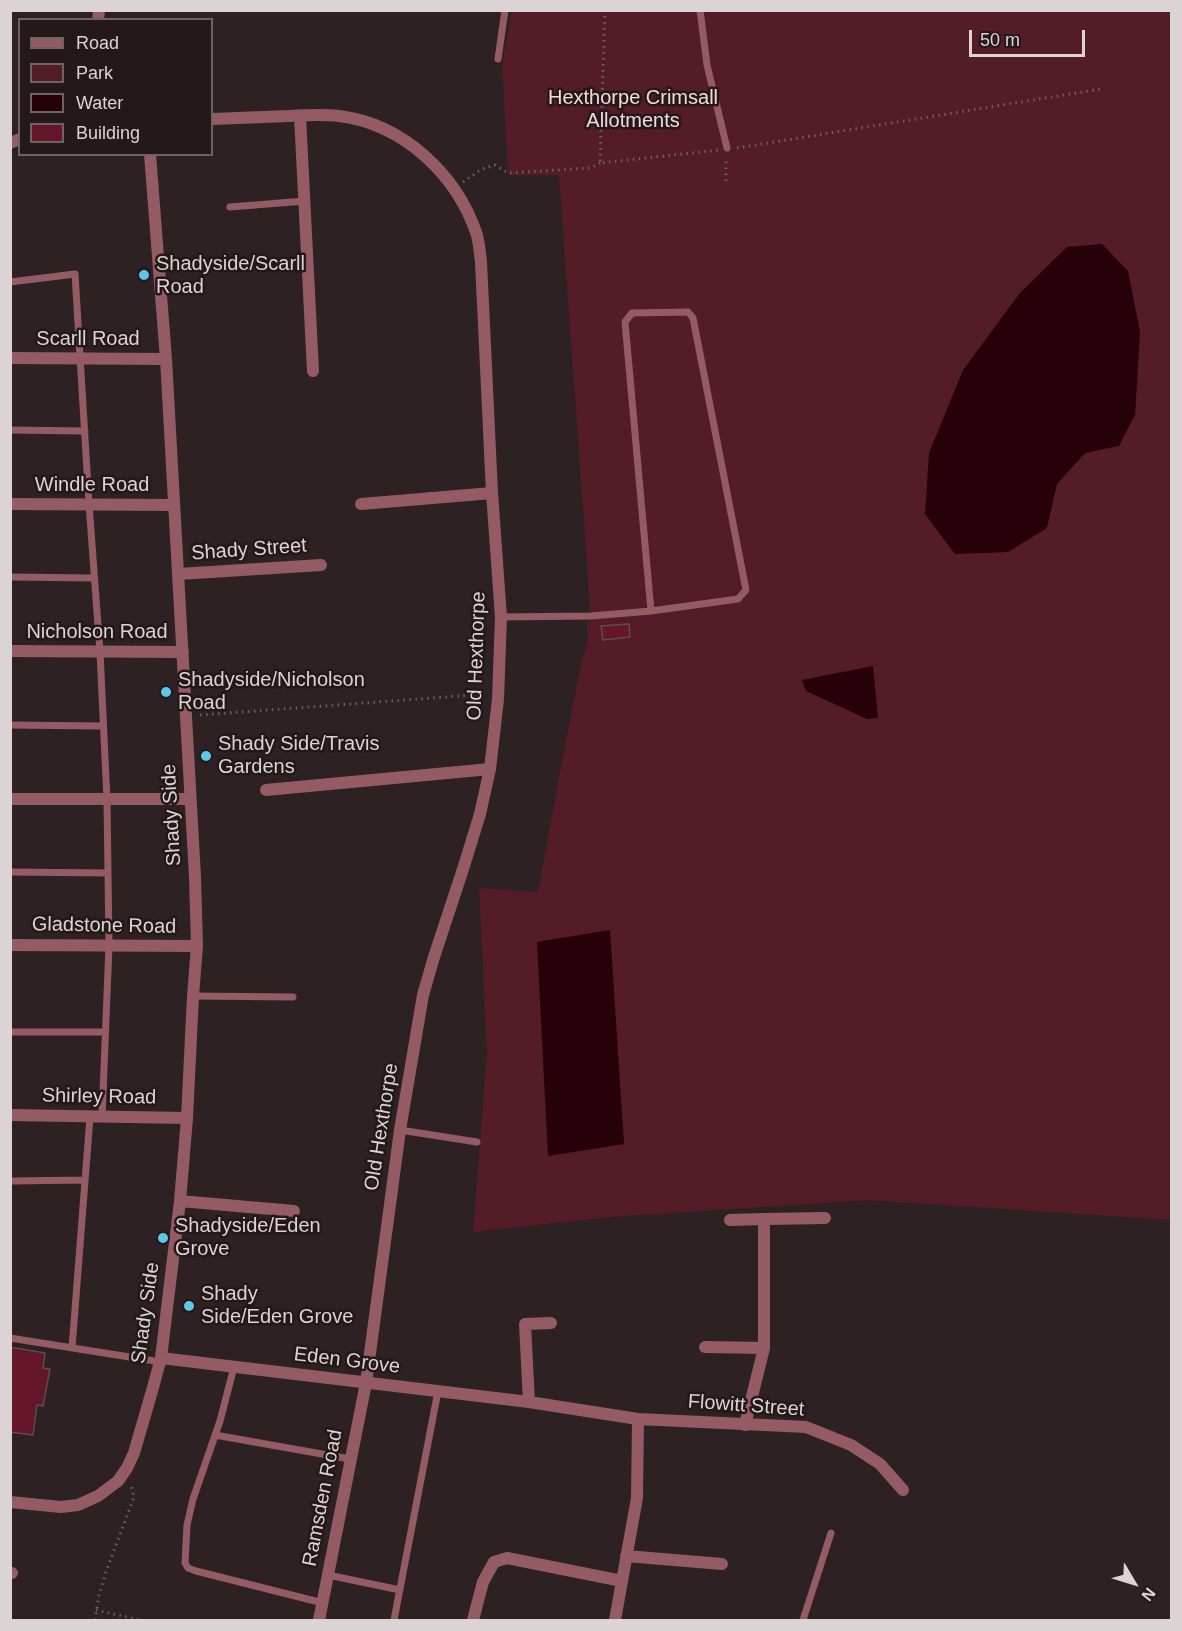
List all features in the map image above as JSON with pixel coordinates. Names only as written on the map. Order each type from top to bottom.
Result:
[{"type":"street","points":[[300,116],[313,371]]},
{"type":"street","name":"Old Hexthorpe","points":[[213,119],[339,116],[385,129],[407,141],[431,160],[449,180],[477,236],[481,262],[492,493],[501,618],[498,694],[490,769],[480,814],[423,995],[400,1130],[366,1383]]},
{"type":"street","name":"Shady Side","points":[[10,1502],[61,1507],[78,1505],[98,1496],[118,1481],[127,1468],[134,1453],[161,1360],[180,1201],[197,946],[179,574],[173,505],[166,358],[150,156]]},
{"type":"street","name":"Scarll Road","points":[[10,358],[166,358]]},
{"type":"street","points":[[361,504],[492,493]]},
{"type":"street","name":"Windle Road","points":[[10,504],[173,505]]},
{"type":"street","name":"Shady Street","points":[[179,574],[321,565]]},
{"type":"street","name":"Nicholson Road","points":[[10,651],[183,652]]},
{"type":"street","points":[[266,790],[490,769]]},
{"type":"street","points":[[10,799],[190,799]]},
{"type":"street","name":"Gladstone Road","points":[[10,945],[197,946]]},
{"type":"street","name":"Shirley Road","points":[[10,1115],[187,1118]]},
{"type":"street","points":[[180,1201],[294,1211]]},
{"type":"street","points":[[730,1220],[825,1218]]},
{"type":"street","points":[[745,1425],[764,1348],[764,1219]]},
{"type":"street","points":[[529,1402],[525,1324],[551,1323]]},
{"type":"street","points":[[705,1347],[764,1348]]},
{"type":"street","name":"Eden Grove","points":[[161,1360],[529,1402],[638,1419]]},
{"type":"street","name":"Ramsden Road","points":[[319,1620],[366,1383]]},
{"type":"street","points":[[615,1620],[637,1498],[638,1419]]},
{"type":"street","name":"Flowitt Street","points":[[638,1419],[806,1427],[851,1445],[880,1464],[903,1490]]},
{"type":"street","points":[[626,1556],[722,1564]]},
{"type":"street","points":[[473,1620],[483,1582],[494,1562],[507,1558],[622,1581]]},
{"type":"lane","points":[[498,59],[506,10]]},
{"type":"lane","points":[[700,10],[707,65],[726,148]]},
{"type":"lane","points":[[230,207],[305,201]]},
{"type":"lane","points":[[10,282],[75,274],[100,652],[107,800],[109,946],[105,1032],[96,1117],[85,1180],[72,1348]]},
{"type":"lane","points":[[501,618],[591,616],[651,611],[738,599],[746,590],[693,318],[688,312],[632,314],[625,322],[651,611]]},
{"type":"lane","points":[[10,430],[85,431]]},
{"type":"lane","points":[[10,577],[94,578]]},
{"type":"lane","points":[[10,725],[103,726]]},
{"type":"lane","points":[[10,872],[108,873]]},
{"type":"lane","points":[[193,996],[293,997]]},
{"type":"lane","points":[[10,1032],[105,1032]]},
{"type":"lane","points":[[400,1130],[477,1142]]},
{"type":"lane","points":[[10,1181],[85,1180]]},
{"type":"lane","points":[[10,1338],[161,1360]]},
{"type":"lane","points":[[234,1367],[216,1436],[193,1499],[187,1525],[185,1563],[188,1568],[196,1571],[322,1603]]},
{"type":"lane","points":[[394,1620],[438,1391]]},
{"type":"lane","points":[[216,1436],[350,1458]]},
{"type":"lane","points":[[803,1620],[831,1533]]},
{"type":"lane","points":[[328,1575],[400,1590]]},
{"type":"path","points":[[600,163],[605,10]]},
{"type":"path","points":[[453,188],[482,169],[495,165],[508,173],[591,168],[600,163],[749,147],[1101,89]]},
{"type":"path","points":[[726,148],[726,181]]},
{"type":"path","points":[[186,716],[498,694]]},
{"type":"path","points":[[95,1620],[106,1572],[134,1497],[127,1468]]},
{"type":"path","points":[[96,1610],[140,1620]]},
{"type":"green space","name":"Hexthorpe Crimsall Allotments","points":[[512,11],[1171,11],[1171,1220],[868,1200],[611,1217],[473,1232],[487,1053],[479,888],[538,892],[579,674],[588,639],[586,622],[591,621],[559,175],[508,175],[502,64]]},
{"type":"water","points":[[1102,244],[1128,271],[1140,332],[1135,415],[1119,446],[1085,453],[1057,484],[1047,528],[1008,552],[955,554],[925,514],[929,453],[963,370],[1020,293],[1067,247]]},
{"type":"water","points":[[873,666],[878,718],[867,719],[806,691],[802,680]]},
{"type":"water","points":[[610,930],[624,1144],[548,1156],[537,942]]},
{"type":"building","points":[[629,624],[630,637],[603,640],[601,626]]},
{"type":"building","points":[[10,1347],[45,1353],[43,1368],[50,1369],[43,1406],[37,1405],[33,1435],[10,1432]]},
{"type":"place","name":"Shadyside/Scarll Road","points":[[144,275]]},
{"type":"place","name":"Shadyside/Nicholson Road","points":[[166,692]]},
{"type":"place","name":"Shady Side/Travis Gardens","points":[[206,756]]},
{"type":"place","name":"Shadyside/Eden Grove","points":[[163,1238]]},
{"type":"place","name":"Shady Side/Eden Grove","points":[[189,1306]]}]
